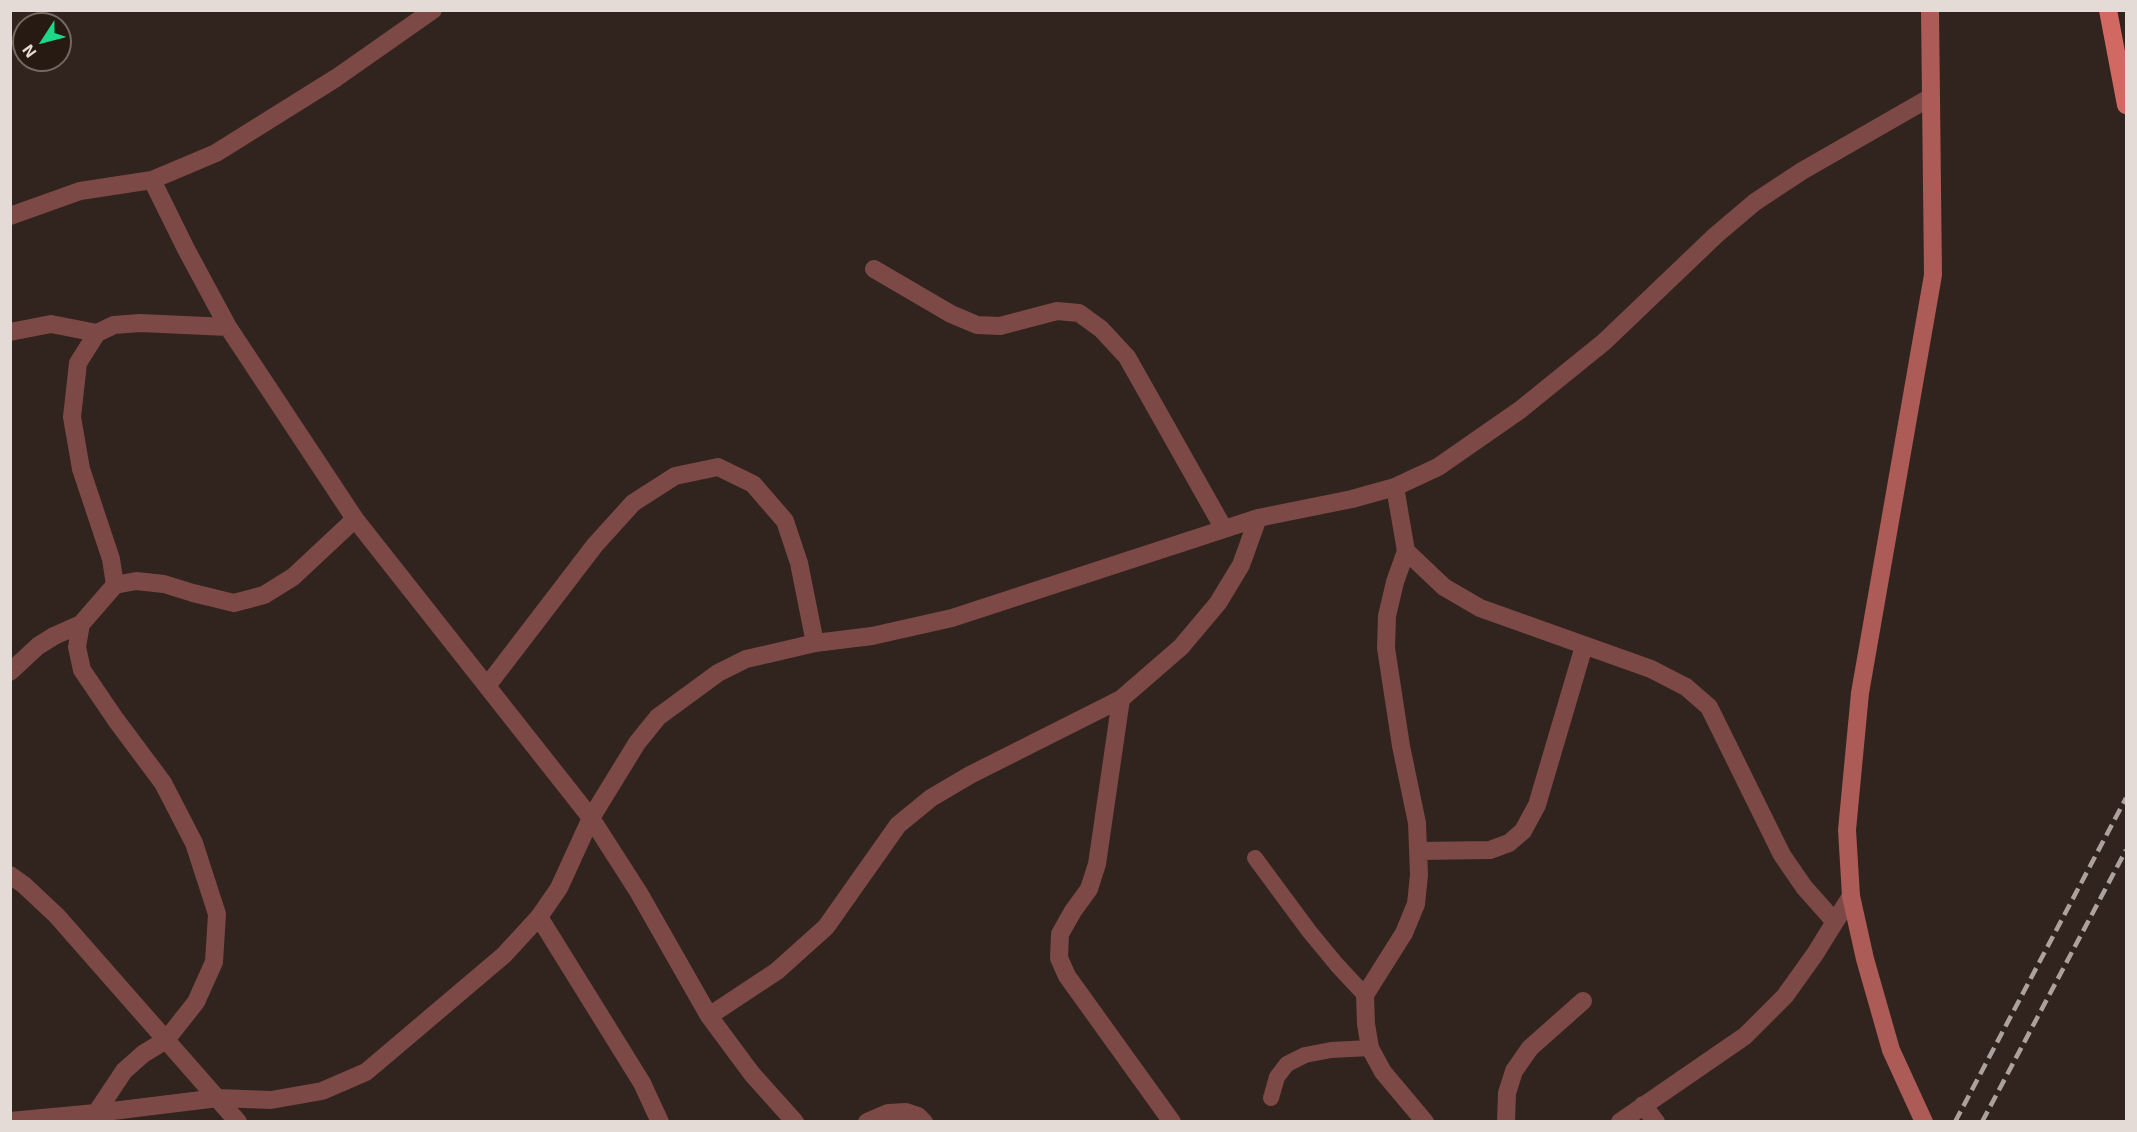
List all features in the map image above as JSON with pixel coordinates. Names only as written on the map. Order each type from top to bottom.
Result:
[{"type":"main road","points":[[2108,10],[2127,105]]},
{"type":"street","points":[[10,216],[80,191],[152,180],[216,153],[336,78],[433,10]]},
{"type":"street","points":[[1924,1122],[1891,1050],[1865,959],[1851,896],[1847,830],[1860,693],[1933,275],[1930,10]]},
{"type":"street","points":[[10,1121],[218,1098],[271,1100],[322,1091],[366,1072],[504,955],[539,917],[559,888],[591,818],[637,743],[658,717],[717,673],[746,660],[815,643],[872,636],[952,618],[1258,518],[1352,499],[1395,487],[1438,467],[1520,410],[1604,342],[1716,235],[1755,202],[1802,171],[1931,97]]},
{"type":"street","points":[[152,180],[228,327],[355,519],[591,818],[639,893],[709,1016],[752,1074],[795,1122]]},
{"type":"street","points":[[874,269],[951,314],[977,325],[1000,326],[1057,311],[1079,313],[1101,329],[1127,357],[1224,529]]},
{"type":"street","points":[[115,585],[111,559],[81,469],[72,417],[78,363],[97,333],[114,325],[140,323],[228,327]]},
{"type":"street","points":[[10,332],[51,324],[97,333]]},
{"type":"street","points":[[487,686],[595,545],[633,503],[675,476],[718,467],[753,484],[785,521],[799,563],[815,643]]},
{"type":"street","points":[[1395,487],[1406,551],[1395,582],[1387,616],[1386,648],[1401,746],[1417,823],[1419,875],[1416,903],[1404,933],[1365,995],[1366,1024],[1370,1048],[1383,1072],[1425,1122]]},
{"type":"street","points":[[709,1016],[777,970],[826,927],[898,825],[931,798],[970,775],[1121,699],[1180,647],[1218,603],[1241,565],[1258,518]]},
{"type":"street","points":[[10,672],[38,646],[81,624],[115,585],[136,581],[164,584],[234,603],[264,595],[293,577],[355,519]]},
{"type":"street","points":[[1406,551],[1444,587],[1480,608],[1660,674],[1686,687],[1709,706],[1782,855],[1804,887],[1835,922]]},
{"type":"street","points":[[81,624],[77,647],[82,670],[163,783],[194,843],[217,914],[214,962],[196,1002],[166,1040],[143,1054],[124,1071],[96,1113]]},
{"type":"street","points":[[1418,851],[1490,850],[1509,843],[1523,831],[1538,805],[1584,646]]},
{"type":"street","points":[[1121,699],[1097,864],[1089,889],[1060,934],[1059,958],[1067,976],[1172,1122]]},
{"type":"street","points":[[10,875],[57,916],[238,1122]]},
{"type":"street","points":[[1620,1122],[1745,1036],[1785,996],[1851,896]]},
{"type":"street","points":[[539,917],[642,1083],[660,1122]]},
{"type":"street","points":[[1506,1122],[1507,1093],[1514,1071],[1530,1048],[1584,1001]]},
{"type":"street","points":[[1643,1105],[1656,1122]]},
{"type":"street","points":[[867,1122],[888,1113],[906,1112],[918,1116],[924,1122]]},
{"type":"lane","points":[[1255,858],[1316,939],[1365,995]]},
{"type":"lane","points":[[1271,1098],[1277,1077],[1287,1064],[1305,1055],[1331,1050],[1370,1048]]},
{"type":"railway","points":[[1955,1122],[2126,798]]},
{"type":"railway","points":[[1982,1122],[2126,850]]}]
